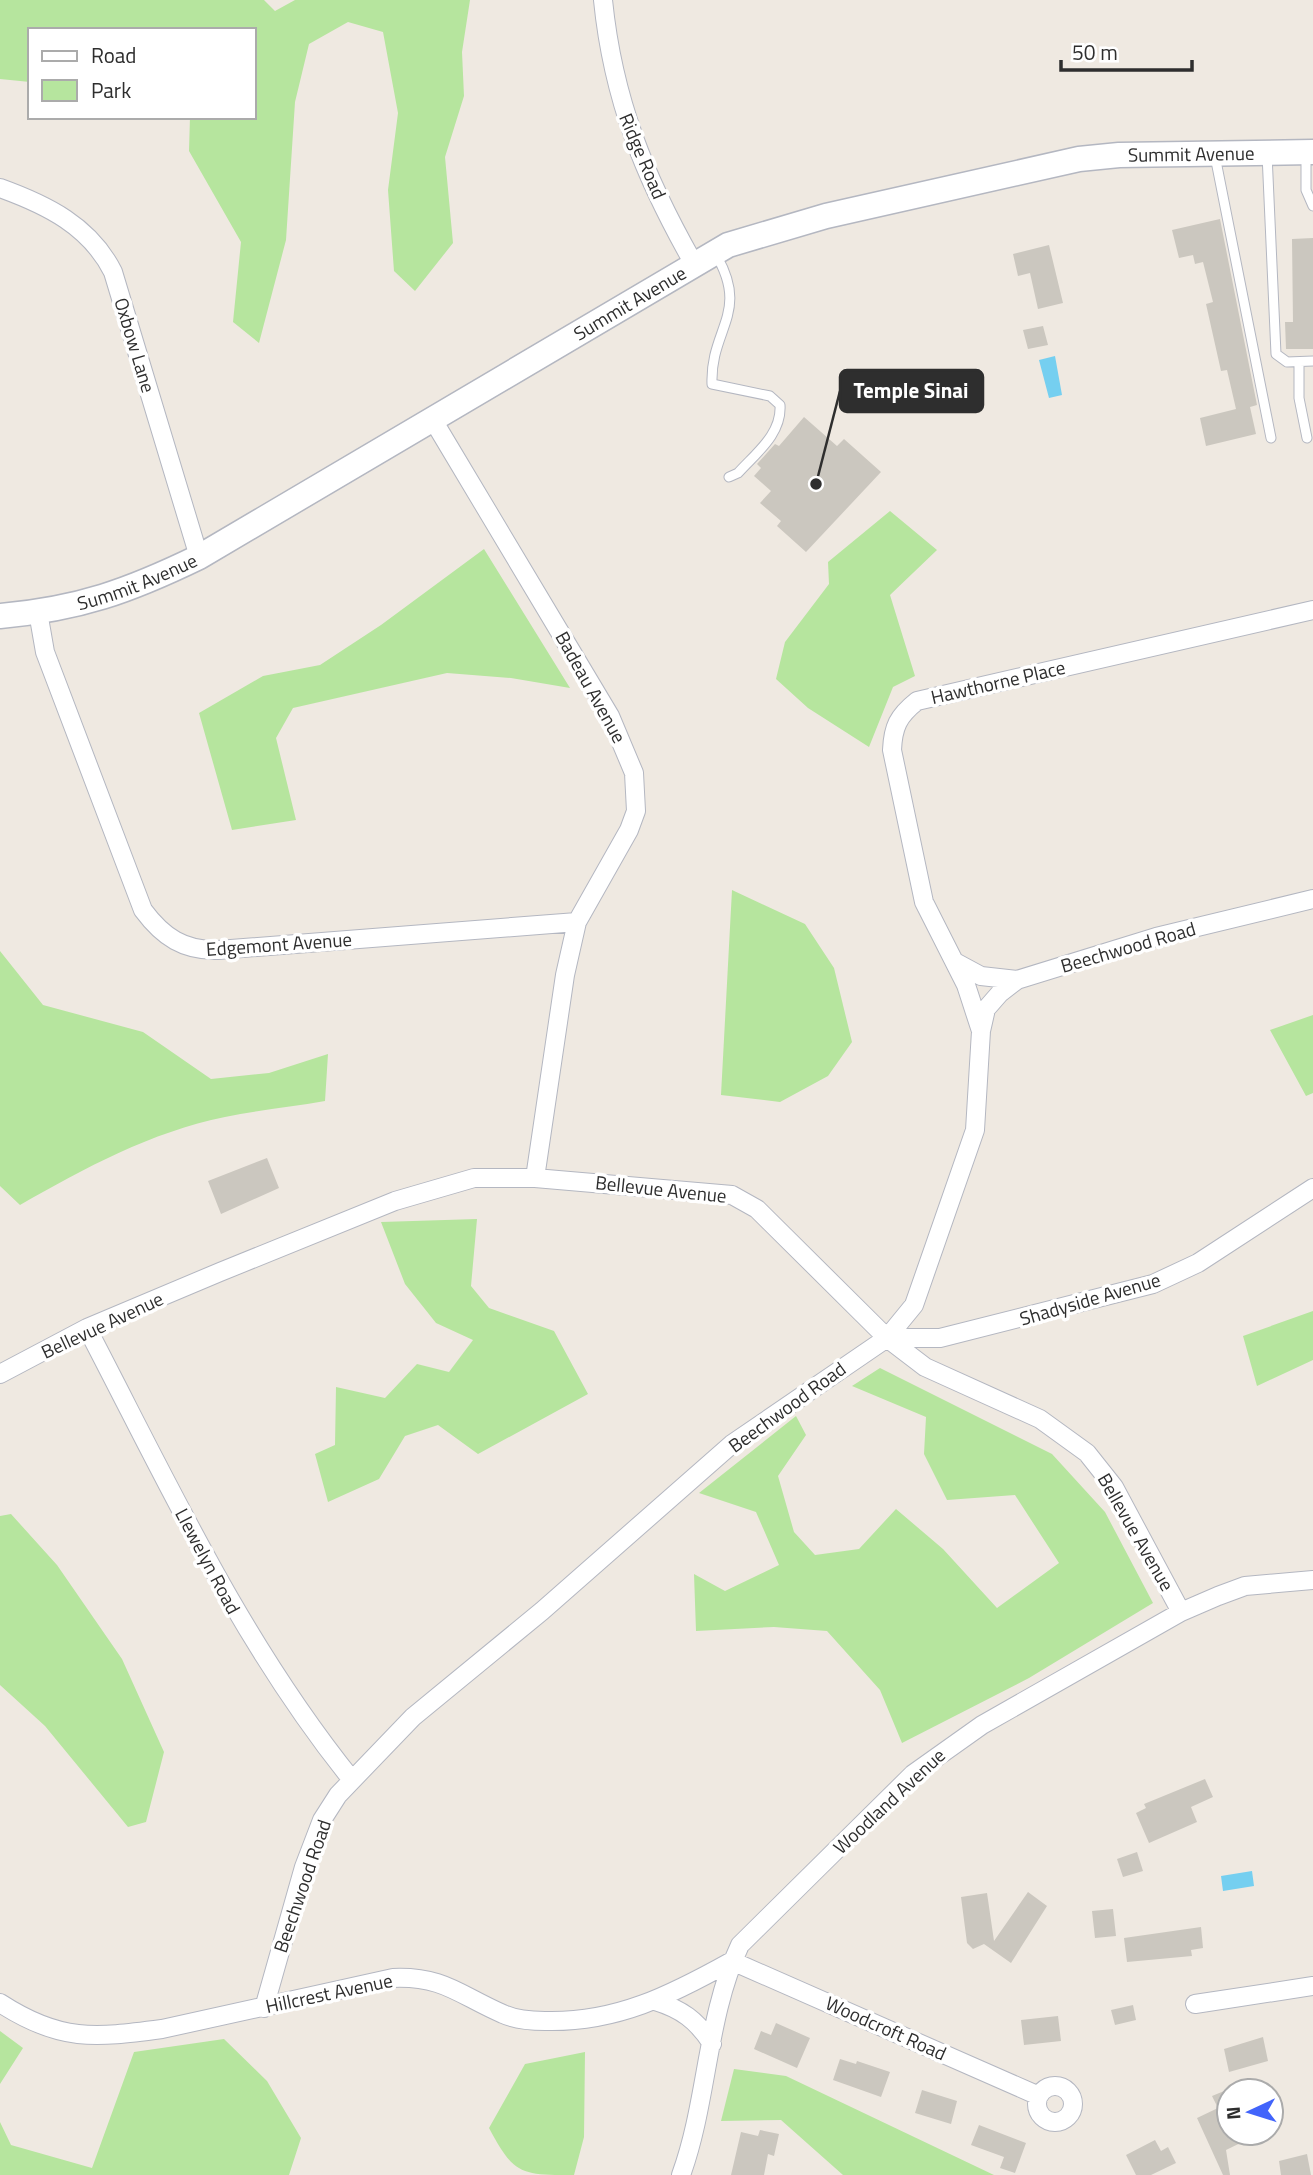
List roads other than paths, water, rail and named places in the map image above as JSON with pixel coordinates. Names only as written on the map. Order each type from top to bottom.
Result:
[{"type":"street","name":"Ridge Road","points":[[603,0],[618,93],[631,137],[704,258]]},
{"type":"street","name":"Summit Avenue","points":[[0,616],[77,606],[119,593],[200,557],[704,258],[782,227],[1079,159],[1309,152]]},
{"type":"street","name":"Oxbow Lane","points":[[0,188],[59,214],[103,253],[113,272],[200,557]]},
{"type":"street","name":"Badeau Avenue","points":[[433,420],[610,716],[634,773],[636,811],[629,830],[577,922],[565,975],[535,1178]]},
{"type":"street","name":"Hawthorne Place","points":[[981,1031],[956,961],[924,902],[892,750],[893,730],[902,713],[917,701],[1313,610]]},
{"type":"street","name":"Edgemont Avenue","points":[[38,612],[45,652],[144,910],[157,929],[169,939],[203,950],[218,950],[577,922]]},
{"type":"street","name":"Beechwood Road","points":[[264,2008],[304,1867],[321,1820],[352,1780],[413,1717],[541,1611],[732,1444],[887,1338],[914,1305],[975,1130],[981,1031],[986,1009],[1017,980],[1156,937],[1313,899]]},
{"type":"street","points":[[956,961],[981,976],[1017,980]]},
{"type":"street","name":"Bellevue Avenue","points":[[0,1374],[88,1328],[395,1201],[474,1178],[535,1178],[732,1195],[757,1209],[887,1338],[943,1377],[1040,1419],[1087,1454],[1114,1487],[1181,1612]]},
{"type":"street","name":"Shadyside Avenue","points":[[887,1338],[940,1338],[1153,1284],[1198,1263],[1313,1188]]},
{"type":"street","name":"Llewelyn Road","points":[[88,1328],[195,1542],[241,1622],[306,1723],[352,1780]]},
{"type":"street","name":"Woodland Avenue","points":[[681,2175],[696,2125],[732,1961],[750,1934],[913,1774],[948,1746],[1181,1612],[1245,1586],[1313,1580]]},
{"type":"street","name":"Hillcrest Avenue","points":[[0,2003],[40,2027],[73,2035],[162,2029],[393,1978],[420,1977],[442,1982],[505,2015],[525,2021],[604,2018],[655,2001],[732,1961]]},
{"type":"street","name":"Woodcroft Road","points":[[732,1961],[1039,2096]]},
{"type":"street","points":[[1195,2004],[1313,1986]]},
{"type":"street","points":[[655,2001],[673,2007],[694,2020],[712,2044]]},
{"type":"lane","points":[[1309,152],[1306,190],[1313,206]]},
{"type":"lane","points":[[1267,153],[1276,354],[1287,362],[1313,361]]},
{"type":"lane","points":[[1215,154],[1217,176],[1271,438]]},
{"type":"lane","points":[[704,258],[731,287],[731,307],[712,368],[712,384],[770,396],[780,405],[778,428],[738,473],[729,477]]},
{"type":"lane","points":[[1299,362],[1299,398],[1307,438]]},
{"type":"water","points":[[1055,356],[1062,395],[1049,398],[1039,360]]},
{"type":"water","points":[[1252,1871],[1254,1886],[1223,1891],[1221,1876]]},
{"type":"place","name":"Temple Sinai","points":[[816,484]]}]
